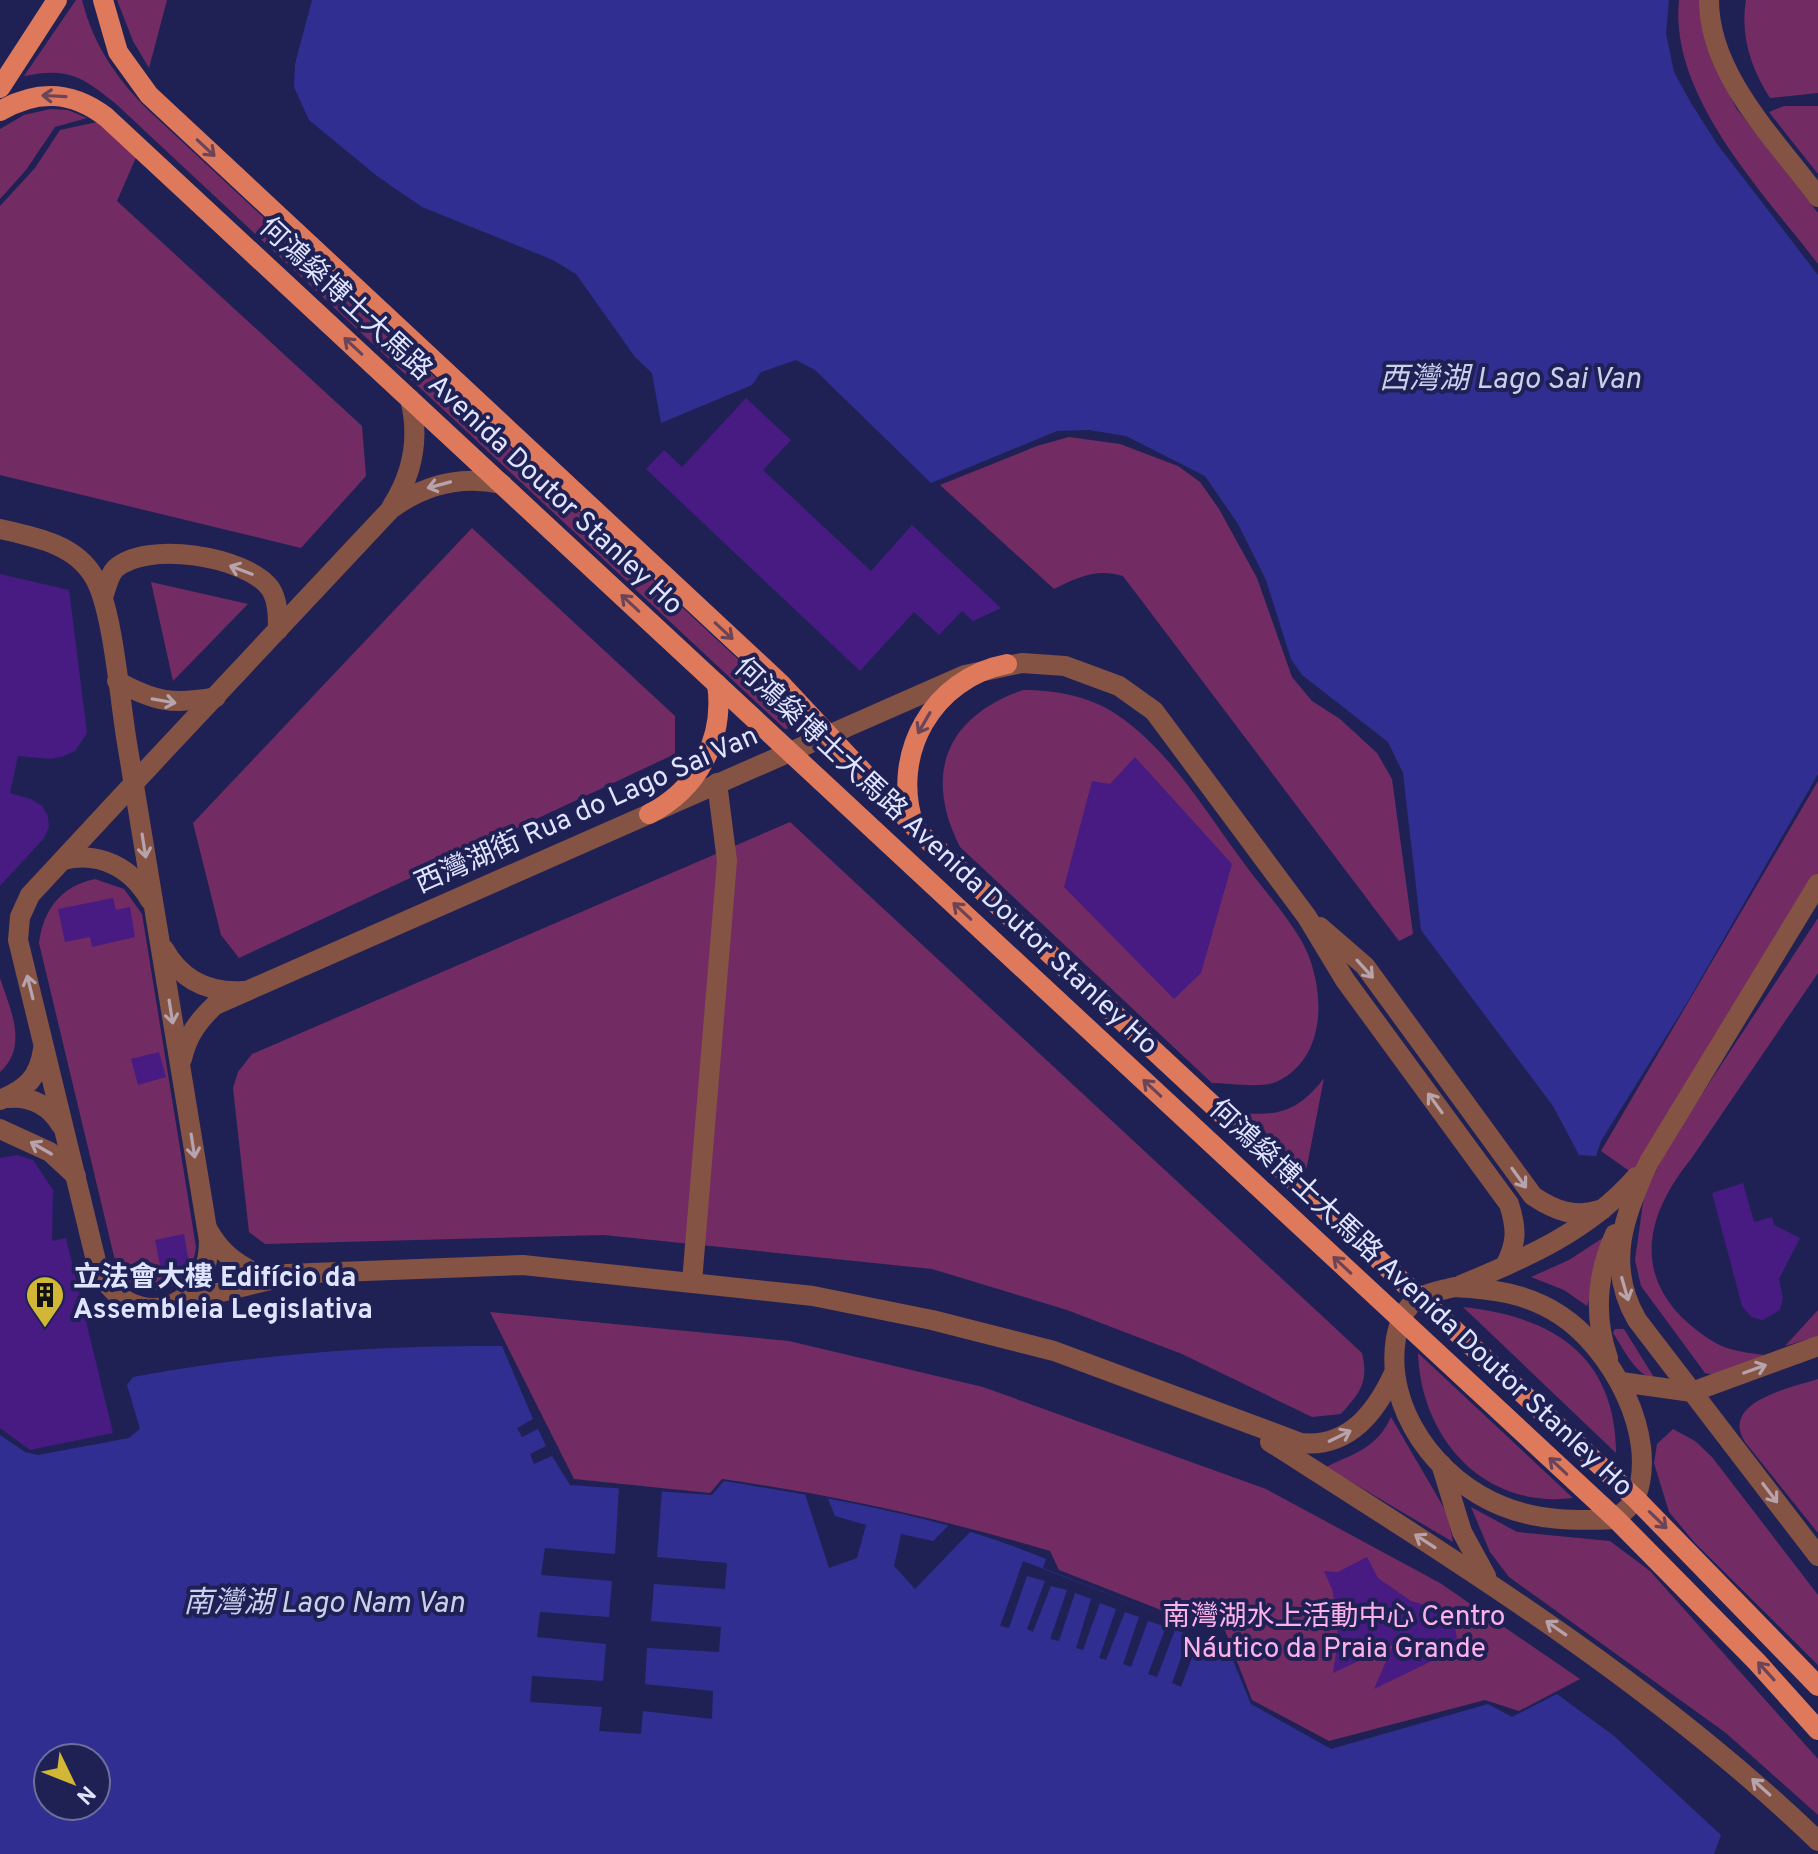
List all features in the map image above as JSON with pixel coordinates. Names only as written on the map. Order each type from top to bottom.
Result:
[{"type":"main road","points":[[0,88],[57,0]]},
{"type":"main road","name":"何鴻燊博士大馬路 Avenida Doutor Stanley Ho","points":[[103,0],[118,52],[149,95],[770,674],[915,828],[1636,1499],[1818,1686]]},
{"type":"main road","name":"何鴻燊博士大馬路 Avenida Doutor Stanley Ho","points":[[0,111],[40,95],[56,94],[89,104],[1616,1519],[1757,1662],[1818,1730]]},
{"type":"main road","points":[[915,828],[908,800],[907,770],[922,724],[940,701],[962,682],[1007,664]]},
{"type":"main road","points":[[649,814],[683,791],[707,757],[717,728],[717,684]]},
{"type":"street","points":[[1709,0],[1712,38],[1727,74],[1818,197]]},
{"type":"street","points":[[384,516],[402,489],[413,460],[415,429],[410,399]]},
{"type":"street","points":[[286,1276],[156,1308],[137,1306],[120,1299],[106,1285],[98,1269],[18,940],[20,917],[30,895],[384,516],[407,497],[434,485],[463,480],[502,484]]},
{"type":"street","points":[[0,529],[60,546],[81,559],[103,597],[206,1225],[209,1260],[203,1278],[191,1293],[175,1304]]},
{"type":"street","points":[[103,597],[114,570],[137,557],[165,551],[241,569],[262,579],[272,591],[278,609],[278,630]]},
{"type":"street","name":"西灣湖街 Rua do Lago Sai Van","points":[[181,1069],[185,1044],[197,1022],[215,1005],[965,675],[1007,664],[1036,663],[1079,669],[1119,686],[1143,702],[1173,733],[1307,917],[1345,980],[1509,1204],[1515,1225],[1515,1247],[1505,1266]]},
{"type":"street","points":[[117,681],[148,698],[181,704],[216,697]]},
{"type":"street","points":[[692,1282],[727,861],[717,783]]},
{"type":"street","points":[[63,860],[101,859],[124,869],[142,886],[156,917]]},
{"type":"street","points":[[1394,1373],[1405,1414],[1441,1464],[1474,1491],[1501,1506],[1536,1517],[1574,1521],[1616,1519],[1636,1499],[1639,1447],[1633,1413],[1601,1332],[1599,1286],[1608,1251],[1649,1162],[1818,884]]},
{"type":"street","name":"西灣湖街 Rua do Lago Sai Van","points":[[156,917],[172,961],[201,986],[225,992],[251,990]]},
{"type":"street","name":"西灣湖街 Rua do Lago Sai Van","points":[[1307,917],[1365,966],[1533,1196],[1551,1209],[1573,1215],[1603,1209]]},
{"type":"street","points":[[2,1100],[33,1080],[43,1050],[41,1034]]},
{"type":"street","points":[[2,1100],[19,1097],[46,1107],[59,1121],[66,1136]]},
{"type":"street","points":[[0,1129],[50,1152],[76,1176]]},
{"type":"street","points":[[206,1225],[218,1248],[237,1265],[260,1275],[286,1276],[392,1267],[523,1265],[813,1296],[932,1320],[1054,1351],[1185,1398],[1287,1440],[1318,1445],[1334,1440],[1364,1421],[1383,1397],[1394,1373],[1400,1318],[1420,1298],[1505,1266],[1553,1243],[1603,1209],[1649,1162]]},
{"type":"street","points":[[1631,1201],[1619,1251],[1625,1291],[1637,1320],[1818,1556]]},
{"type":"street","points":[[1454,1287],[1495,1289],[1537,1303],[1560,1314],[1587,1337],[1616,1374],[1692,1392],[1818,1346]]},
{"type":"street","points":[[1240,1422],[1491,1583],[1713,1745],[1818,1841]]},
{"type":"street","points":[[1441,1464],[1462,1532],[1491,1583]]},
{"type":"green space","points":[[76,0],[82,0],[92,31],[106,58],[146,108],[802,719],[801,726],[785,729],[115,103],[83,80],[63,73],[24,76]]},
{"type":"green space","points":[[117,0],[167,0],[149,68],[133,41]]},
{"type":"green space","points":[[1679,0],[1709,0],[1714,62],[1736,108],[1818,213],[1818,264],[1747,174],[1704,107],[1689,72],[1680,36]]},
{"type":"green space","points":[[1746,0],[1818,0],[1818,93],[1770,98],[1757,75],[1746,39]]},
{"type":"green space","points":[[1784,106],[1818,106],[1818,174],[1769,112]]},
{"type":"green space","points":[[50,109],[68,110],[87,118],[55,127],[26,170],[0,199],[0,129],[24,115]]},
{"type":"green space","points":[[102,121],[138,153],[117,201],[362,426],[366,476],[301,548],[0,475],[0,206],[35,168],[60,130]]},
{"type":"green space","points":[[1069,437],[1120,444],[1178,466],[1200,482],[1219,509],[1257,578],[1292,677],[1312,701],[1340,719],[1377,753],[1392,779],[1413,934],[1399,941],[1123,576],[1105,573],[1088,575],[1054,589],[940,485],[1037,446]]},
{"type":"green space","points":[[472,528],[675,716],[675,754],[239,958],[221,935],[193,823]]},
{"type":"green space","points":[[151,582],[248,604],[173,681]]},
{"type":"green space","points":[[1023,690],[1083,698],[1106,708],[1136,729],[1187,784],[1289,921],[1301,940],[1315,976],[1318,1017],[1307,1054],[1295,1069],[1278,1081],[1264,1085],[1212,1083],[960,847],[943,795],[943,772],[949,751],[959,732],[975,716]]},
{"type":"green space","points":[[1818,781],[1818,886],[1635,1175],[1601,1151]]},
{"type":"green space","points":[[790,822],[1362,1353],[1364,1372],[1361,1386],[1341,1414],[1312,1417],[1182,1354],[1067,1310],[932,1269],[604,1235],[265,1244],[249,1232],[233,1088],[238,1072],[252,1054]]},
{"type":"green space","points":[[95,879],[124,889],[142,914],[196,1247],[186,1274],[177,1283],[155,1290],[130,1283],[118,1273],[39,943],[45,920],[56,901],[72,887]]},
{"type":"green space","points":[[1818,918],[1818,973],[1676,1179],[1656,1221],[1652,1242],[1653,1263],[1658,1283],[1670,1303],[1688,1323],[1719,1344],[1773,1356],[1718,1376],[1705,1373],[1641,1286],[1635,1260],[1644,1196],[1669,1144]]},
{"type":"green space","points":[[0,978],[15,1027],[15,1039],[9,1062],[0,1072]]},
{"type":"green space","points":[[1324,1078],[1306,1171],[1245,1113],[1270,1113],[1290,1108],[1308,1096]]},
{"type":"green space","points":[[1612,1232],[1587,1306],[1564,1290],[1531,1277],[1569,1260]]},
{"type":"green space","points":[[1463,1307],[1525,1320],[1573,1347],[1591,1367],[1604,1391],[1613,1419],[1616,1453]]},
{"type":"green space","points":[[1818,1310],[1818,1336],[1785,1346]]},
{"type":"green space","name":"南灣湖水上活動中心 Centro Náutico da Praia Grande","points":[[490,1312],[789,1341],[983,1387],[1266,1489],[1440,1583],[1580,1679],[1519,1711],[1485,1700],[1329,1741],[1252,1700],[1221,1620],[1199,1611],[1189,1621],[1059,1570],[1050,1551],[888,1509],[722,1479],[710,1493],[574,1479]]},
{"type":"green space","points":[[1615,1329],[1624,1329],[1655,1379],[1648,1377],[1631,1360],[1613,1333]]},
{"type":"green space","points":[[1418,1353],[1573,1498],[1541,1498],[1511,1492],[1485,1479],[1463,1462],[1445,1439],[1431,1413],[1422,1384]]},
{"type":"green space","points":[[1818,1379],[1818,1533],[1745,1442],[1740,1428],[1742,1416],[1762,1398]]},
{"type":"green space","points":[[1391,1417],[1447,1513],[1453,1542],[1326,1467],[1372,1443]]},
{"type":"green space","points":[[1673,1429],[1695,1441],[1712,1457],[1818,1595],[1818,1665],[1695,1543],[1669,1512],[1654,1463],[1657,1444]]},
{"type":"green space","points":[[1471,1507],[1517,1532],[1610,1541],[1650,1571],[1818,1759],[1818,1815],[1726,1733],[1509,1577],[1490,1552]]},
{"type":"water","name":"西灣湖 Lago Sai Van","points":[[312,0],[1669,0],[1666,34],[1674,72],[1717,144],[1818,275],[1818,774],[1688,1001],[1601,1141],[1596,1156],[1579,1155],[1553,1106],[1421,930],[1403,773],[1388,742],[1302,675],[1291,659],[1266,580],[1238,524],[1205,476],[1126,436],[1089,430],[1057,431],[931,483],[815,370],[796,360],[761,372],[752,385],[661,423],[652,373],[635,357],[576,274],[553,260],[422,207],[377,176],[309,120],[294,87],[295,64]]},
{"type":"water","name":"南灣湖 Lago Nam Van","points":[[502,1346],[533,1419],[517,1428],[522,1437],[538,1429],[546,1446],[530,1454],[534,1464],[552,1456],[570,1485],[712,1495],[724,1481],[928,1520],[1046,1559],[1043,1568],[1224,1639],[1251,1704],[1331,1749],[1488,1704],[1512,1717],[1557,1694],[1614,1736],[1721,1835],[1714,1854],[0,1854],[0,1435],[25,1452],[38,1455],[129,1438],[140,1429],[127,1385],[133,1377],[224,1362],[363,1349]]},
{"type":"pier","points":[[619,1487],[662,1490],[657,1557],[727,1563],[725,1589],[654,1584],[651,1621],[721,1627],[719,1652],[647,1648],[645,1684],[713,1691],[712,1719],[643,1711],[641,1734],[599,1731],[602,1707],[530,1702],[532,1676],[603,1681],[606,1644],[537,1637],[540,1612],[609,1617],[612,1581],[541,1575],[545,1548],[615,1554]]},
{"type":"pier","points":[[805,1494],[828,1499],[835,1516],[866,1525],[857,1558],[829,1568]]},
{"type":"pier","points":[[949,1525],[971,1531],[915,1589],[894,1566],[901,1534],[933,1541]]},
{"type":"pier","points":[[1023,1561],[1224,1639],[1227,1650],[1199,1639],[1181,1687],[1172,1683],[1189,1635],[1175,1630],[1157,1677],[1148,1674],[1166,1627],[1148,1621],[1131,1667],[1123,1664],[1139,1617],[1125,1612],[1106,1660],[1099,1658],[1116,1609],[1100,1603],[1083,1650],[1076,1648],[1091,1599],[1075,1593],[1059,1641],[1050,1639],[1067,1590],[1051,1586],[1033,1632],[1027,1629],[1045,1581],[1027,1576],[1009,1628],[1000,1626]]},
{"type":"building","points":[[746,398],[791,440],[763,470],[871,571],[912,525],[1001,608],[973,621],[962,611],[939,635],[914,612],[860,671],[646,469],[664,450],[682,467]]},
{"type":"building","points":[[0,574],[69,590],[87,733],[75,751],[64,756],[51,759],[18,756],[10,793],[42,806],[48,816],[49,827],[44,838],[0,886]]},
{"type":"building","points":[[1135,757],[1232,864],[1201,973],[1174,999],[1064,887],[1092,781],[1110,784]]},
{"type":"building","points":[[113,898],[116,910],[130,907],[135,937],[92,947],[90,937],[65,942],[58,909]]},
{"type":"building","points":[[159,1052],[166,1077],[138,1085],[131,1059]]},
{"type":"building","name":"立法會大樓 Edifício da Assembleia Legislativa","points":[[17,1155],[33,1160],[53,1190],[52,1241],[66,1238],[113,1433],[30,1450],[0,1428],[0,1158]]},
{"type":"building","points":[[1743,1183],[1754,1222],[1772,1217],[1774,1225],[1800,1238],[1779,1279],[1783,1298],[1780,1310],[1763,1320],[1751,1317],[1742,1306],[1712,1193]]},
{"type":"building","points":[[184,1234],[190,1269],[162,1275],[155,1240]]},
{"type":"building","points":[[1367,1557],[1378,1578],[1411,1601],[1453,1613],[1457,1639],[1467,1653],[1432,1661],[1374,1689],[1393,1645],[1333,1673],[1338,1640],[1336,1612],[1332,1589],[1324,1571],[1338,1572]]},
{"type":"place","name":"立法會大樓 Edifício da Assembleia Legislativa","points":[[45,1329]]}]
